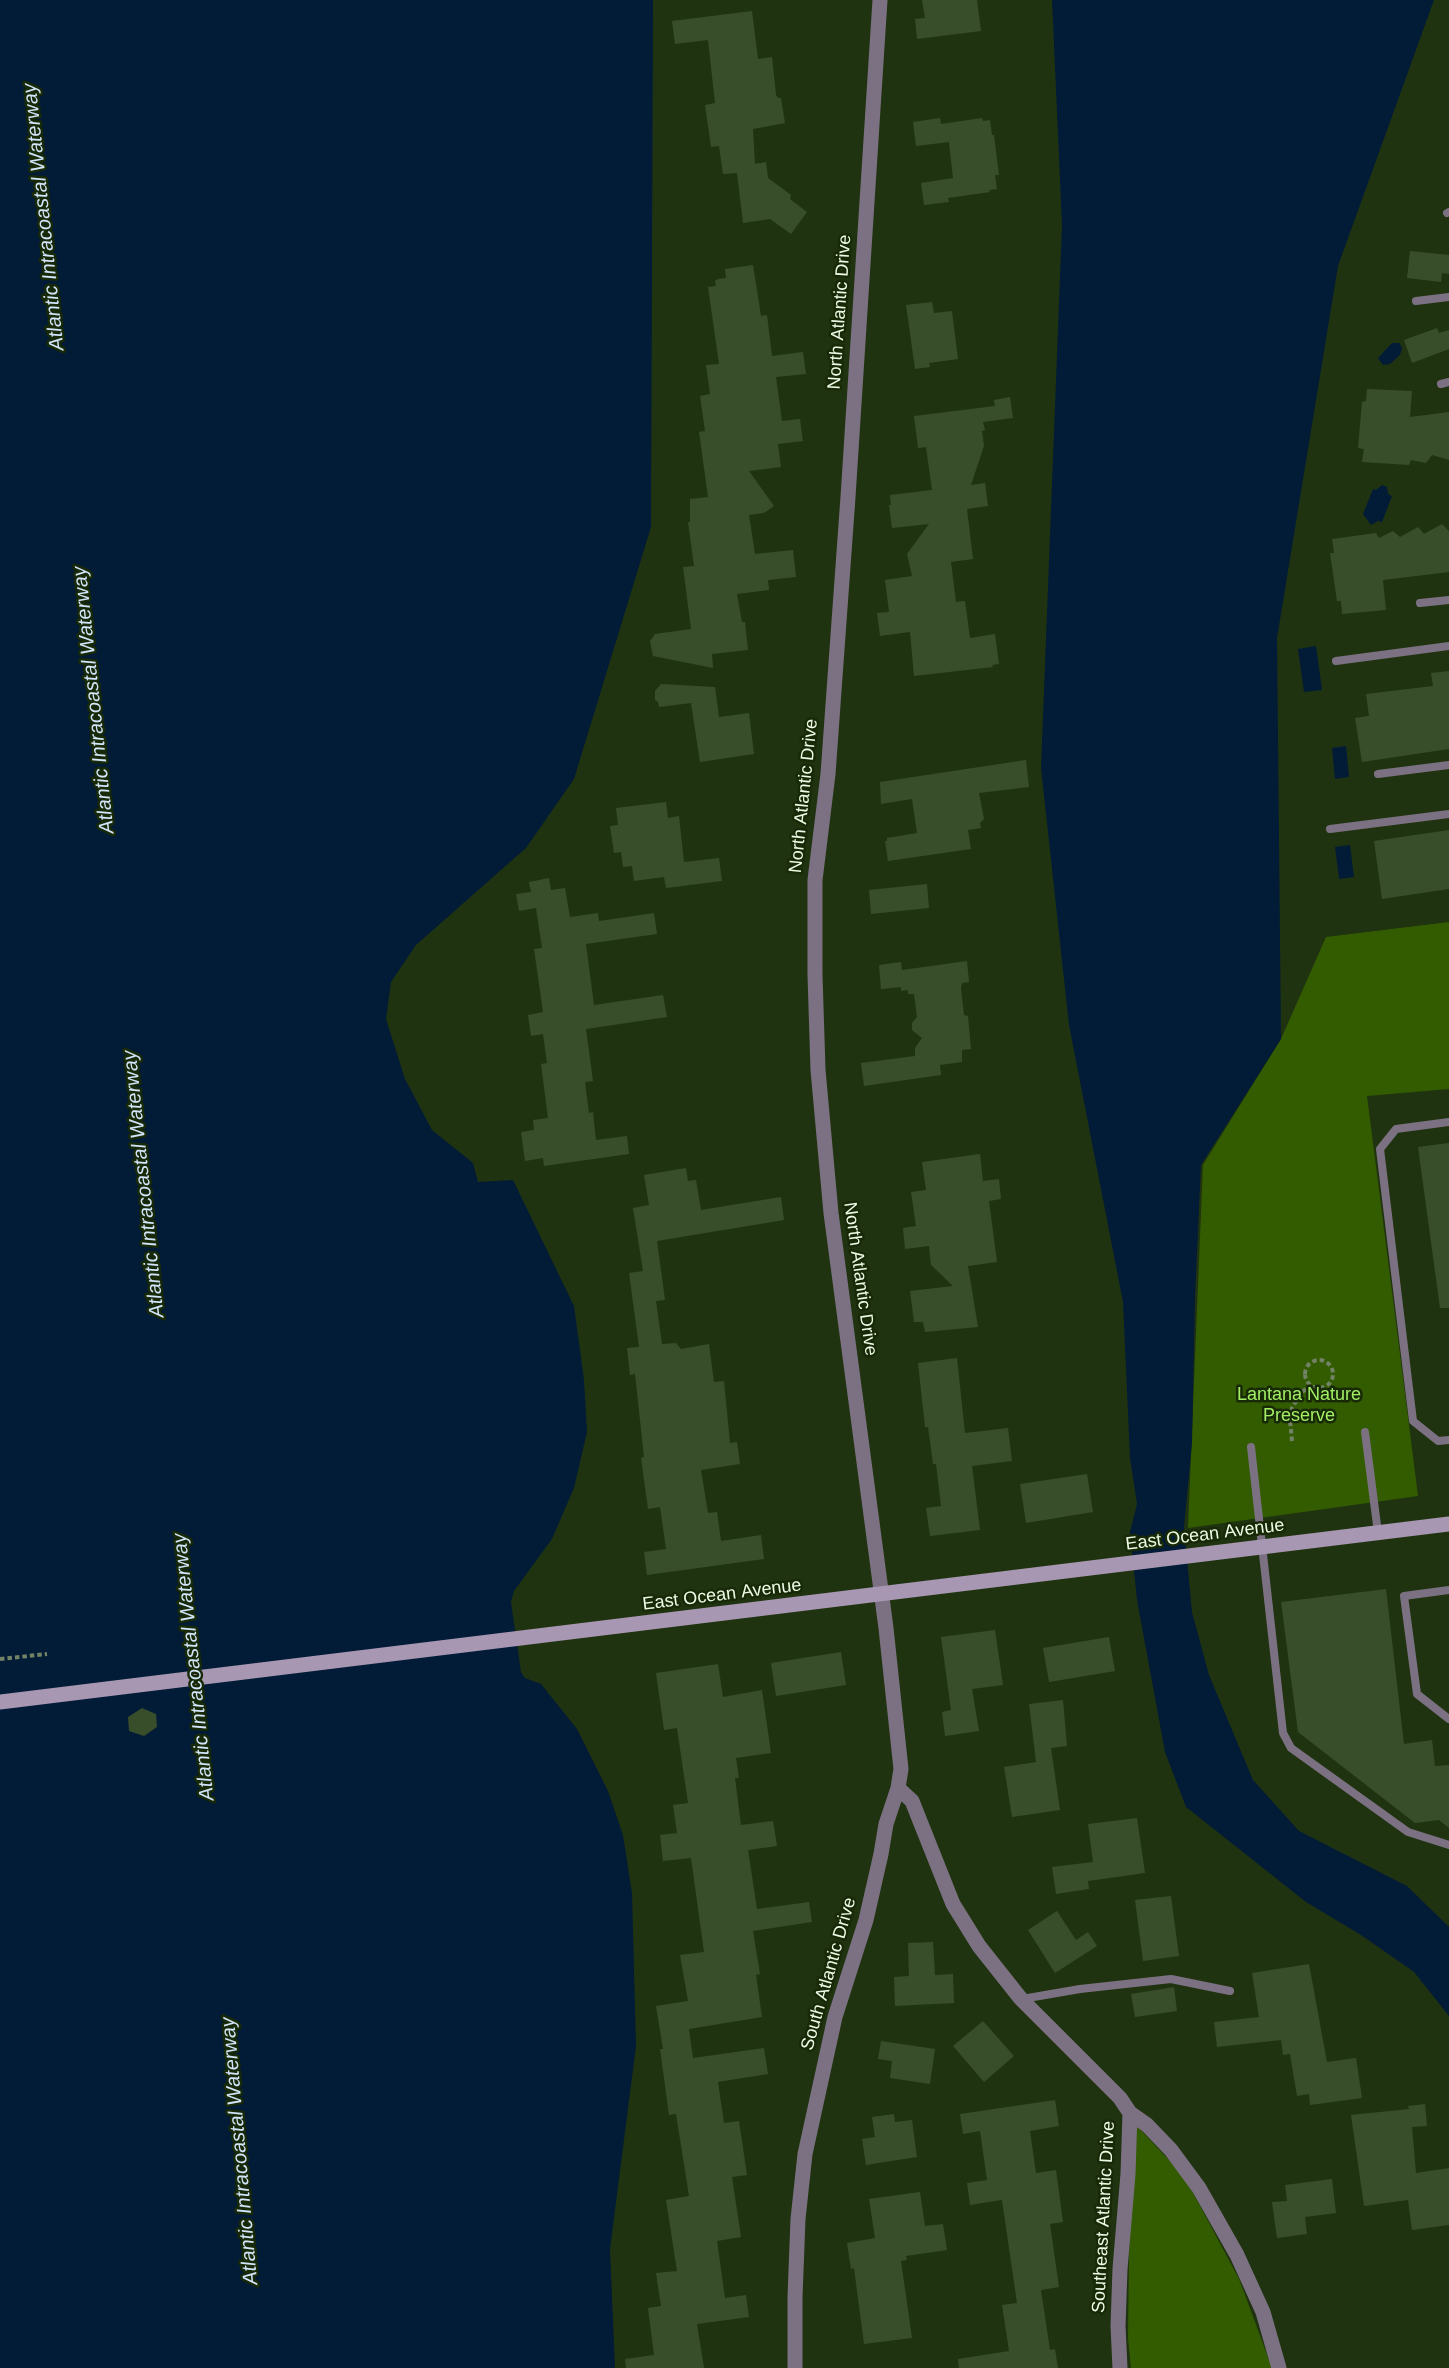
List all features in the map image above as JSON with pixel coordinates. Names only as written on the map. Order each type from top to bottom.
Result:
[{"type":"main road","name":"East Ocean Avenue","points":[[0,1702],[1449,1524]]},
{"type":"street","name":"North Atlantic Drive","points":[[880,0],[846,532],[828,774],[815,880],[814,975],[818,1070],[831,1213],[856,1390],[880,1593]]},
{"type":"street","name":"South Atlantic Drive","points":[[795,2368],[797,2241],[805,2154],[835,2017],[866,1920],[886,1824],[898,1788],[901,1768],[880,1593]]},
{"type":"street","name":"Southeast Atlantic Drive","points":[[898,1788],[912,1801],[953,1904],[979,1946],[1021,1999],[1120,2098],[1130,2113],[1128,2174],[1120,2269],[1118,2326],[1120,2368]]},
{"type":"street","points":[[1130,2113],[1147,2125],[1171,2150],[1199,2188],[1237,2255],[1263,2312],[1279,2368]]},
{"type":"lane","points":[[1416,301],[1449,297]]},
{"type":"lane","points":[[1420,603],[1449,600]]},
{"type":"lane","points":[[1336,661],[1449,646]]},
{"type":"lane","points":[[1378,774],[1449,765]]},
{"type":"lane","points":[[1330,829],[1449,814]]},
{"type":"lane","points":[[1449,1122],[1396,1129],[1380,1149],[1413,1421],[1438,1441],[1449,1440]]},
{"type":"lane","points":[[1365,1432],[1378,1533]]},
{"type":"lane","points":[[1251,1447],[1282,1733],[1291,1748],[1408,1832],[1449,1845]]},
{"type":"lane","points":[[1449,1590],[1404,1596],[1417,1694],[1449,1719]]},
{"type":"lane","points":[[1021,1999],[1080,1989],[1171,1979],[1230,1991]]},
{"type":"path","points":[[1292,1441],[1290,1420],[1292,1408],[1301,1393],[1310,1386],[1323,1388],[1331,1383],[1334,1374],[1328,1363],[1316,1360],[1308,1365],[1305,1373],[1310,1386]]},
{"type":"path","points":[[0,1659],[47,1654]]},
{"type":"green space","name":"Lantana Nature Preserve","points":[[1449,922],[1449,1089],[1367,1096],[1418,1496],[1188,1528],[1203,1165],[1281,1039],[1326,937]]},
{"type":"green space","points":[[1135,2124],[1184,2176],[1239,2279],[1272,2368],[1131,2368],[1128,2338],[1129,2257]]},
{"type":"water","name":"Atlantic Intracoastal Waterway","points":[[0,0],[653,0],[651,527],[574,779],[526,848],[416,945],[391,982],[386,1019],[405,1079],[432,1130],[473,1163],[478,1182],[513,1180],[574,1306],[584,1380],[587,1432],[574,1488],[552,1539],[514,1591],[511,1602],[521,1672],[525,1678],[541,1684],[577,1729],[608,1791],[623,1835],[632,1893],[636,2046],[610,2249],[615,2368],[0,2368]]},
{"type":"water","points":[[1052,0],[1434,0],[1338,266],[1277,638],[1281,1039],[1201,1165],[1192,1443],[1184,1527],[1192,1612],[1209,1675],[1253,1780],[1299,1831],[1407,1886],[1449,1927],[1449,2016],[1414,1972],[1361,1935],[1306,1902],[1186,1807],[1165,1752],[1137,1600],[1130,1532],[1137,1504],[1130,1458],[1123,1302],[1069,1025],[1041,768],[1062,225]]},
{"type":"water","points":[[1392,343],[1399,343],[1401,346],[1400,355],[1390,364],[1383,365],[1378,358]]},
{"type":"water","points":[[1382,485],[1387,487],[1388,494],[1392,496],[1382,522],[1378,521],[1371,525],[1363,514],[1373,489],[1376,490]]},
{"type":"water","points":[[1316,646],[1322,690],[1304,692],[1298,649]]},
{"type":"water","points":[[1346,746],[1349,777],[1335,779],[1332,748]]},
{"type":"water","points":[[1350,845],[1354,877],[1339,879],[1335,847]]},
{"type":"building","points":[[922,0],[977,0],[981,31],[917,39],[915,19],[925,18]]},
{"type":"building","points":[[752,11],[758,59],[772,57],[776,95],[781,98],[785,123],[753,129],[755,164],[766,162],[768,178],[791,195],[790,199],[807,212],[791,234],[770,219],[743,223],[737,173],[723,174],[719,146],[711,147],[705,105],[715,103],[708,40],[675,44],[672,21]]},
{"type":"building","points":[[940,118],[941,124],[982,118],[983,121],[990,120],[999,175],[995,175],[997,189],[948,198],[949,202],[924,205],[921,183],[953,178],[949,142],[916,146],[913,122]]},
{"type":"building","points":[[1410,251],[1449,255],[1449,274],[1442,273],[1441,282],[1407,278]]},
{"type":"building","points":[[753,265],[761,316],[767,315],[772,356],[803,352],[806,374],[776,377],[782,421],[800,419],[803,441],[778,444],[781,467],[749,471],[774,506],[764,513],[749,515],[755,554],[793,550],[796,577],[768,580],[769,590],[737,594],[742,622],[745,622],[748,650],[712,654],[713,668],[653,656],[650,641],[655,634],[691,629],[683,567],[694,566],[688,522],[690,522],[690,499],[708,497],[699,432],[705,431],[700,396],[710,394],[706,365],[719,364],[708,287],[716,286],[715,281],[718,279],[726,278],[725,269]]},
{"type":"building","points":[[932,302],[934,313],[952,311],[958,359],[929,363],[930,367],[915,369],[906,305]]},
{"type":"building","points":[[1437,328],[1439,333],[1449,330],[1449,349],[1412,363],[1404,340]]},
{"type":"building","points":[[1367,389],[1412,391],[1410,417],[1449,412],[1449,460],[1432,455],[1426,463],[1411,460],[1409,465],[1362,462],[1364,449],[1358,448],[1362,402],[1366,401]]},
{"type":"building","points":[[1010,397],[1013,418],[983,422],[984,446],[971,485],[985,483],[988,506],[967,509],[973,559],[951,562],[956,602],[965,601],[970,638],[995,634],[999,664],[992,665],[993,667],[914,676],[910,632],[880,636],[877,613],[889,612],[885,580],[912,576],[907,554],[929,524],[892,528],[890,495],[932,490],[926,447],[918,448],[914,416],[995,406],[994,400]]},
{"type":"building","points":[[1442,524],[1449,531],[1449,572],[1383,580],[1386,610],[1342,614],[1341,601],[1337,601],[1330,553],[1334,553],[1332,539],[1376,533],[1379,538],[1393,531],[1400,537],[1418,527],[1424,534]]},
{"type":"building","points":[[1449,671],[1449,749],[1362,762],[1355,718],[1369,716],[1366,694],[1433,686],[1431,673]]},
{"type":"building","points":[[661,684],[715,687],[719,717],[749,713],[754,754],[700,762],[691,703],[659,707],[655,700],[655,691]]},
{"type":"building","points":[[1026,760],[1029,787],[979,793],[984,819],[980,823],[981,828],[968,830],[971,849],[888,861],[885,841],[887,838],[917,833],[912,799],[881,804],[880,782]]},
{"type":"building","points":[[666,802],[668,818],[679,816],[684,862],[719,858],[722,881],[666,888],[664,877],[634,881],[632,866],[623,867],[621,852],[614,853],[610,826],[618,825],[616,808]]},
{"type":"building","points":[[1449,830],[1449,889],[1382,899],[1374,841]]},
{"type":"building","points":[[549,878],[551,890],[565,888],[570,917],[598,913],[599,921],[654,913],[657,934],[586,944],[594,1005],[663,995],[667,1017],[586,1029],[593,1081],[585,1082],[589,1113],[593,1112],[596,1140],[627,1136],[629,1154],[544,1166],[543,1158],[525,1161],[521,1132],[534,1130],[533,1120],[548,1118],[541,1064],[547,1063],[543,1034],[531,1036],[528,1015],[543,1012],[534,949],[542,948],[536,908],[519,911],[516,894],[531,892],[529,882]]},
{"type":"building","points":[[927,884],[929,908],[871,914],[869,890]]},
{"type":"building","points":[[967,961],[969,982],[962,983],[961,988],[964,1015],[968,1016],[971,1049],[962,1050],[962,1062],[940,1065],[941,1075],[864,1086],[861,1063],[915,1056],[915,1048],[922,1038],[912,1030],[912,1023],[917,1017],[914,994],[908,994],[908,990],[901,991],[901,987],[881,989],[879,965],[901,962],[902,970]]},
{"type":"building","points":[[1449,1143],[1449,1308],[1440,1308],[1418,1147]]},
{"type":"building","points":[[980,1154],[983,1181],[999,1179],[1001,1199],[989,1201],[997,1262],[968,1266],[978,1327],[925,1332],[923,1322],[914,1322],[910,1291],[953,1286],[931,1265],[929,1246],[905,1249],[903,1228],[916,1226],[911,1192],[926,1190],[922,1162]]},
{"type":"building","points":[[686,1168],[688,1181],[696,1180],[701,1210],[781,1197],[784,1220],[657,1241],[665,1300],[656,1301],[662,1344],[676,1343],[681,1349],[709,1344],[714,1382],[724,1381],[730,1443],[737,1442],[740,1464],[701,1470],[708,1513],[717,1512],[721,1541],[761,1535],[764,1559],[647,1575],[644,1552],[666,1549],[660,1507],[648,1509],[641,1458],[644,1457],[635,1374],[630,1375],[627,1348],[639,1347],[629,1273],[643,1271],[633,1208],[649,1205],[644,1175]]},
{"type":"building","points":[[957,1358],[965,1433],[1008,1428],[1012,1461],[972,1466],[980,1530],[930,1536],[926,1508],[941,1506],[936,1464],[933,1464],[928,1427],[925,1427],[918,1363]]},
{"type":"building","points":[[1087,1474],[1093,1512],[1026,1523],[1020,1484]]},
{"type":"building","points":[[1386,1589],[1404,1744],[1432,1740],[1435,1766],[1449,1765],[1449,1828],[1439,1820],[1415,1823],[1298,1732],[1281,1602]]},
{"type":"building","points":[[995,1630],[1003,1685],[972,1689],[979,1731],[945,1736],[942,1712],[951,1710],[941,1637]]},
{"type":"building","points":[[1109,1637],[1115,1671],[1049,1682],[1043,1648]]},
{"type":"building","points":[[841,1652],[846,1685],[776,1696],[771,1663]]},
{"type":"building","points":[[718,1664],[723,1697],[762,1690],[771,1753],[736,1758],[739,1778],[735,1778],[741,1825],[773,1821],[777,1846],[748,1850],[757,1909],[809,1902],[812,1922],[753,1931],[760,1974],[756,1975],[762,2017],[689,2029],[693,2058],[764,2048],[768,2074],[718,2082],[724,2123],[739,2121],[747,2175],[732,2177],[741,2237],[717,2241],[725,2298],[746,2295],[749,2317],[697,2324],[704,2368],[626,2368],[625,2359],[654,2355],[648,2308],[661,2306],[656,2273],[677,2271],[666,2200],[689,2196],[676,2114],[669,2115],[660,2049],[663,2049],[656,2006],[688,2001],[680,1955],[704,1952],[691,1858],[663,1861],[660,1835],[677,1833],[673,1805],[688,1803],[677,1728],[664,1730],[656,1673]]},
{"type":"building","points":[[1063,1700],[1067,1746],[1051,1748],[1060,1810],[1012,1817],[1004,1767],[1036,1762],[1029,1704]]},
{"type":"building","points":[[142,1708],[156,1714],[157,1727],[144,1736],[129,1731],[128,1717]]},
{"type":"building","points":[[1137,1818],[1145,1873],[1088,1881],[1089,1889],[1056,1894],[1052,1867],[1093,1862],[1088,1824]]},
{"type":"building","points":[[1171,1896],[1179,1956],[1143,1961],[1135,1900]]},
{"type":"building","points":[[1057,1911],[1076,1940],[1088,1932],[1097,1946],[1055,1973],[1028,1930]]},
{"type":"building","points":[[933,1942],[935,1975],[953,1974],[954,2003],[895,2006],[894,1977],[909,1976],[908,1943]]},
{"type":"building","points":[[1309,1964],[1327,2062],[1356,2058],[1362,2098],[1310,2105],[1309,2094],[1297,2096],[1290,2054],[1283,2055],[1281,2040],[1217,2047],[1214,2022],[1259,2017],[1252,1973]]},
{"type":"building","points":[[1174,1987],[1177,2011],[1135,2017],[1131,1994]]},
{"type":"building","points":[[983,2021],[1014,2056],[984,2082],[953,2046]]},
{"type":"building","points":[[881,2041],[935,2049],[930,2084],[890,2078],[892,2061],[878,2059]]},
{"type":"building","points":[[1055,2100],[1059,2126],[1030,2131],[1036,2173],[1056,2170],[1063,2222],[1050,2224],[1059,2287],[1041,2290],[1050,2350],[1055,2349],[1058,2368],[959,2368],[958,2359],[1009,2351],[1002,2305],[1017,2303],[1002,2200],[970,2205],[967,2183],[987,2180],[980,2131],[963,2134],[960,2114]]},
{"type":"building","points":[[1425,2104],[1427,2126],[1412,2127],[1416,2173],[1449,2168],[1449,2225],[1412,2230],[1408,2200],[1364,2206],[1351,2115],[1409,2109],[1408,2106]]},
{"type":"building","points":[[894,2114],[895,2122],[912,2120],[917,2157],[866,2165],[862,2139],[875,2137],[872,2117]]},
{"type":"building","points":[[1332,2179],[1336,2213],[1305,2217],[1307,2234],[1277,2238],[1272,2202],[1287,2201],[1285,2185]]},
{"type":"building","points":[[920,2192],[925,2226],[943,2224],[947,2250],[906,2256],[907,2260],[901,2261],[912,2338],[864,2344],[854,2268],[851,2269],[847,2243],[875,2238],[869,2199]]}]
